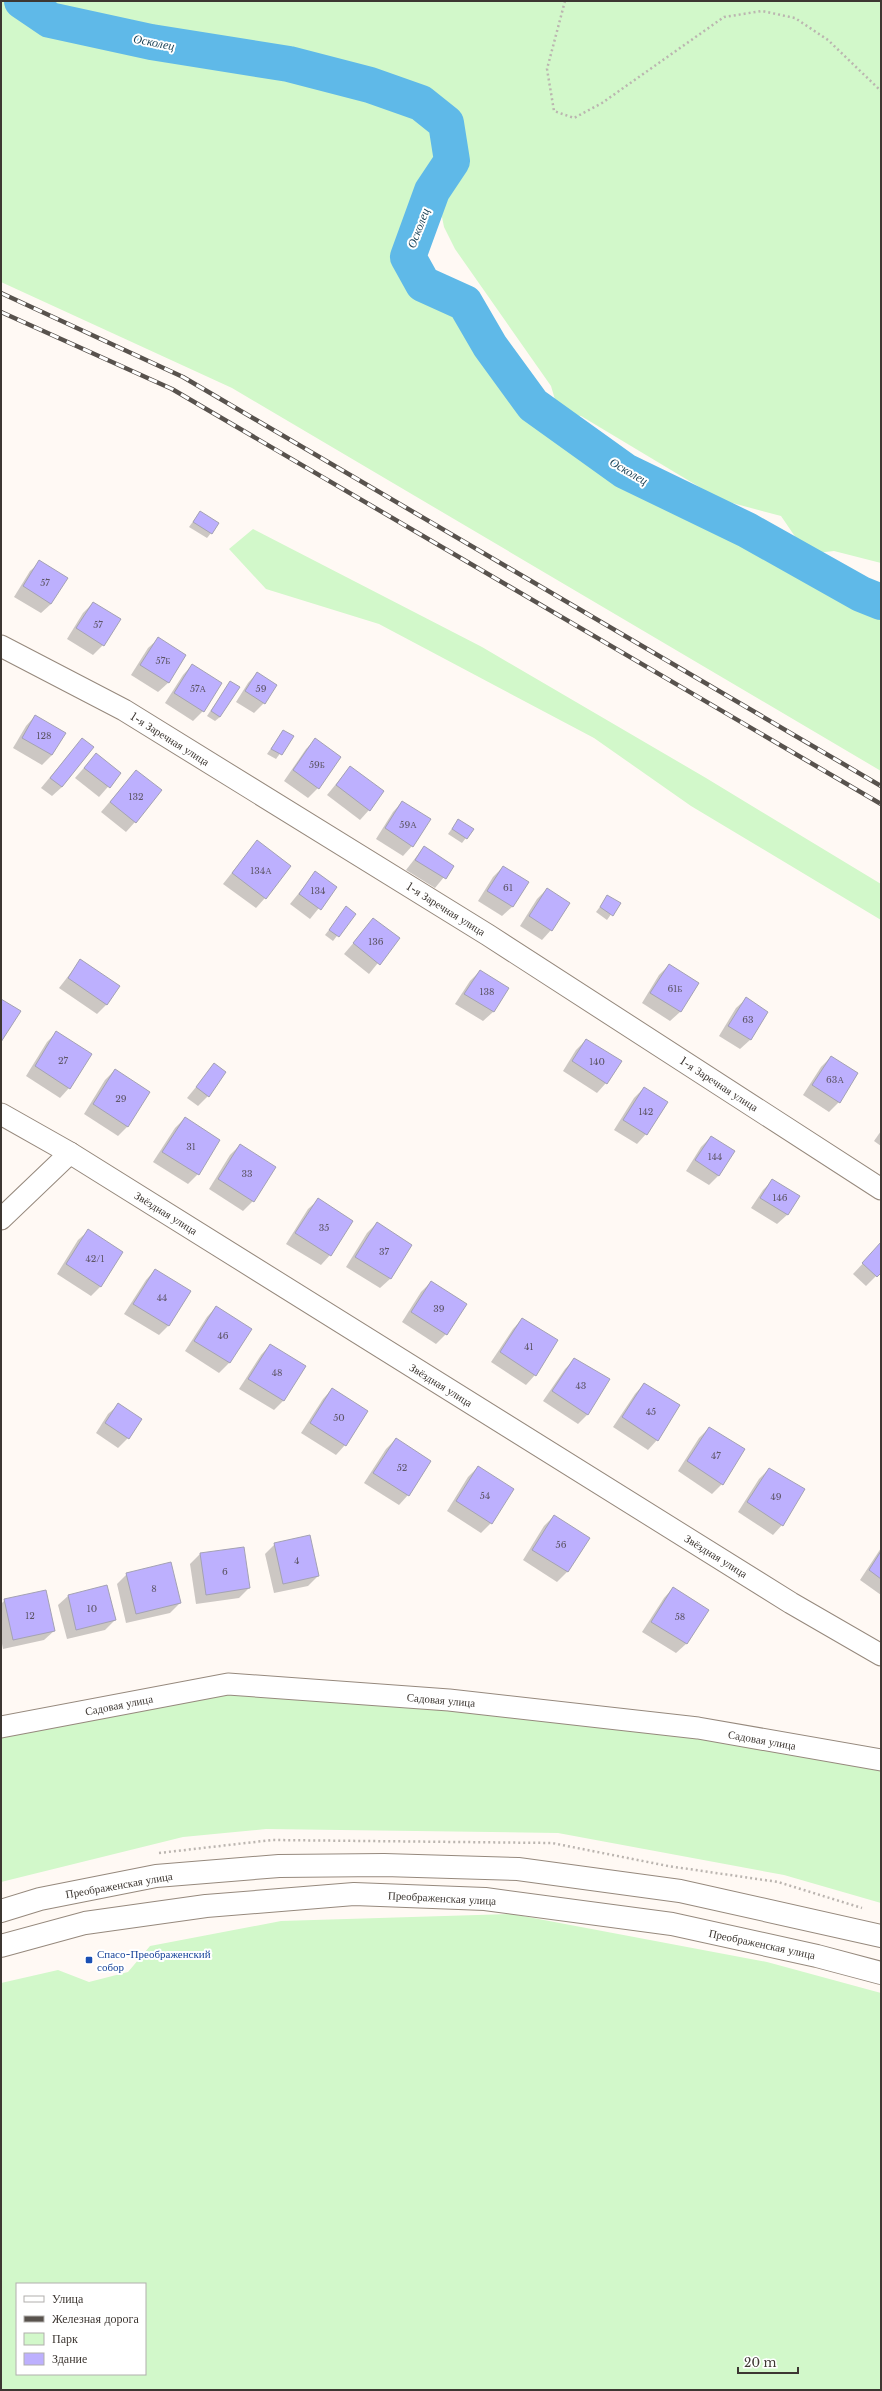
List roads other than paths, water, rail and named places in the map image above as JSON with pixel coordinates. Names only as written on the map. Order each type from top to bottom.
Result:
[{"type":"main road","name":"Преображенская улица","points":[[1,1911],[40,1900],[156,1876],[278,1866],[415,1866],[518,1869],[680,1891],[881,1936]]},
{"type":"main road","name":"Преображенская улица","points":[[1,1946],[85,1923],[206,1906],[354,1894],[485,1899],[672,1924],[817,1956],[881,1973]]},
{"type":"street","name":"1-я Заречная улица","points":[[1,646],[131,714],[488,935],[881,1189]]},
{"type":"street","name":"Звёздная улица","points":[[1,1114],[70,1153],[791,1603],[881,1655]]},
{"type":"street","points":[[1,1219],[70,1153]]},
{"type":"street","name":"Садовая улица","points":[[1,1727],[228,1684],[449,1700],[698,1728],[881,1760]]},
{"type":"waterway","name":"Осколец","points":[[22,1],[50,20],[151,42],[289,64],[370,85],[421,103],[446,123],[452,161],[432,191],[408,257],[423,284],[465,303],[490,346],[533,405],[625,471],[747,530],[861,594],[881,602]]},
{"type":"railway","points":[[1,293],[183,377],[881,786]]},
{"type":"railway","points":[[1,312],[172,389],[881,804]]},
{"type":"place","name":"Спасо-Преображенский собор","points":[[89,1960]]}]
